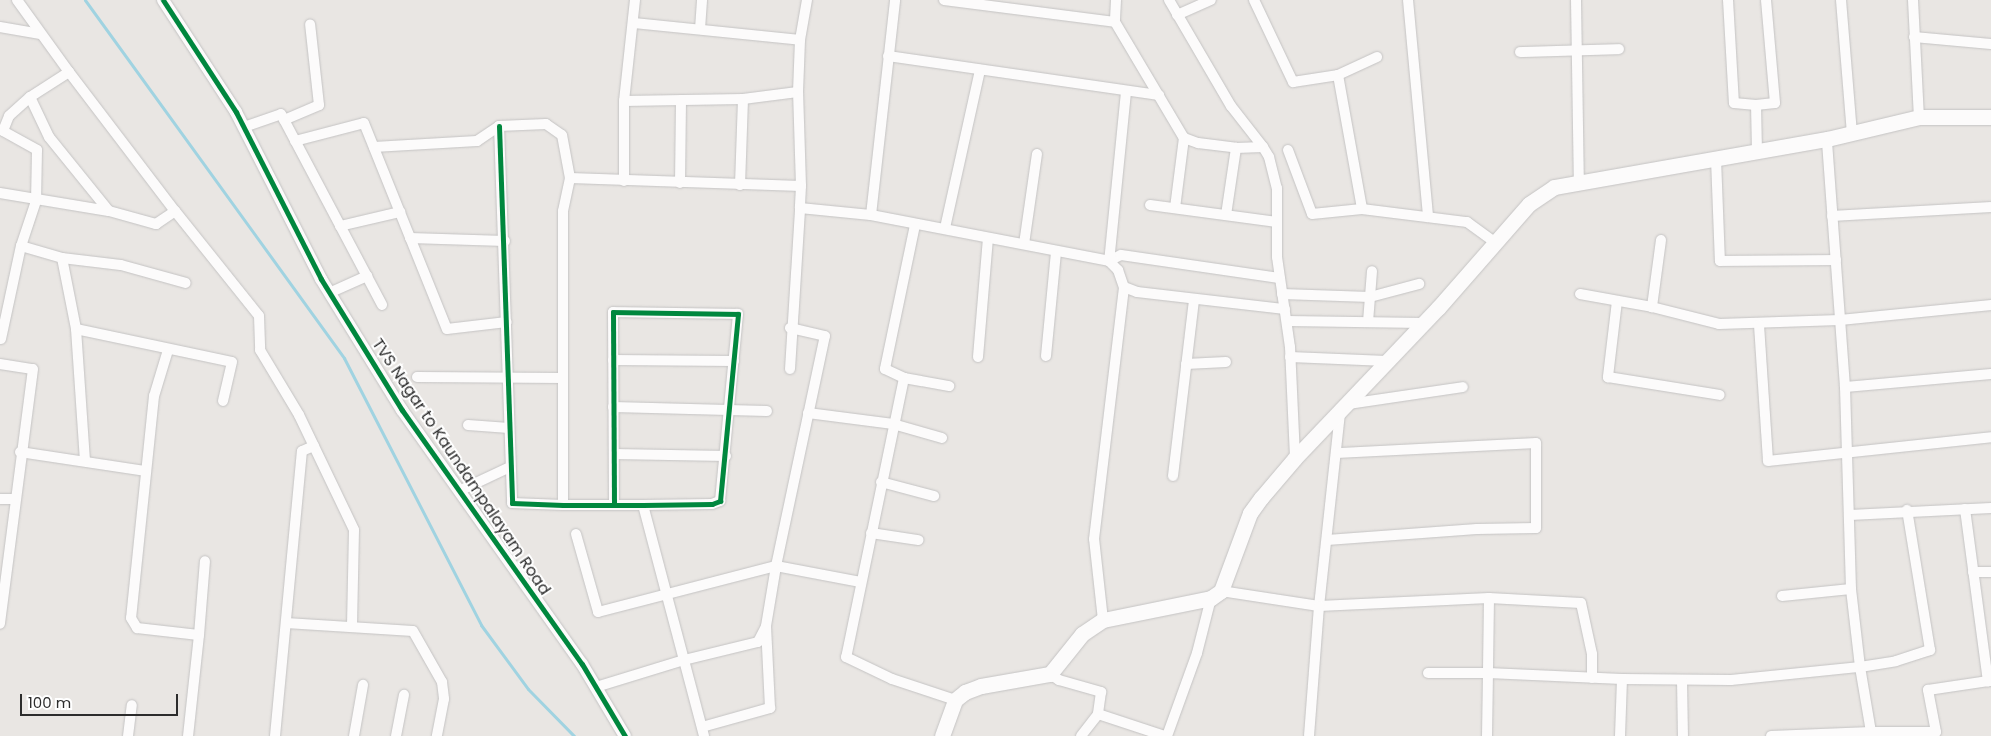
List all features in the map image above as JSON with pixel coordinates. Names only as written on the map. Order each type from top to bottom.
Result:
[{"type":"main road","points":[[942,736],[955,700],[981,686],[1050,674],[1082,634],[1103,620],[1216,594],[1250,514],[1295,458],[1344,409],[1529,204],[1554,187],[1827,139],[1919,117],[1991,118]]},
{"type":"street","points":[[17,0],[40,34],[175,211],[259,316],[260,350],[314,446],[354,530],[352,628]]},
{"type":"street","name":"TVS Nagar to Kaundampalayam Road","points":[[163,0],[244,128],[329,293],[402,410],[596,687],[625,736]]},
{"type":"street","points":[[624,181],[624,101],[635,0]]},
{"type":"street","points":[[700,29],[702,0]]},
{"type":"street","points":[[790,369],[790,328],[801,186],[798,92],[800,40],[807,0]]},
{"type":"street","points":[[871,215],[895,0]]},
{"type":"street","points":[[944,0],[1115,22]]},
{"type":"street","points":[[1116,0],[1115,22],[1184,138],[1175,208]]},
{"type":"street","points":[[1168,0],[1231,106],[1263,147],[1274,172],[1279,278],[1287,321],[1295,458]]},
{"type":"street","points":[[1177,15],[1211,0]]},
{"type":"street","points":[[1254,0],[1293,82],[1338,75],[1377,57]]},
{"type":"street","points":[[1408,0],[1428,217]]},
{"type":"street","points":[[1576,0],[1579,183]]},
{"type":"street","points":[[1728,0],[1734,103],[1756,105],[1775,103],[1766,0]]},
{"type":"street","points":[[1841,0],[1852,134]]},
{"type":"street","points":[[1913,0],[1919,117]]},
{"type":"street","points":[[634,23],[800,40]]},
{"type":"street","points":[[284,120],[319,105],[310,24]]},
{"type":"street","points":[[0,27],[40,34]]},
{"type":"street","points":[[1914,37],[1991,44]]},
{"type":"street","points":[[1520,52],[1619,49]]},
{"type":"street","points":[[888,56],[1126,92],[1159,95]]},
{"type":"street","points":[[945,228],[980,70]]},
{"type":"street","points":[[1,339],[21,246],[36,201],[37,150],[3,131],[9,116],[30,97],[69,72]]},
{"type":"street","points":[[1338,75],[1362,209]]},
{"type":"street","points":[[624,101],[743,99],[798,92]]},
{"type":"street","points":[[1109,261],[1126,92]]},
{"type":"street","points":[[30,97],[49,137],[109,211]]},
{"type":"street","points":[[740,185],[743,99]]},
{"type":"street","points":[[680,183],[681,100]]},
{"type":"street","points":[[1756,105],[1757,152]]},
{"type":"street","points":[[244,128],[281,114],[382,305]]},
{"type":"street","points":[[295,141],[364,123],[447,329],[507,322]]},
{"type":"street","points":[[374,147],[477,141],[499,126],[546,124],[554,128],[565,144],[570,178],[563,211],[564,505]]},
{"type":"street","points":[[499,126],[505,241],[512,502],[564,505],[614,505],[644,505],[712,504],[720,501],[726,456],[738,314],[613,312],[614,505]]},
{"type":"street","points":[[1184,138],[1198,143],[1236,148],[1263,147]]},
{"type":"street","points":[[1827,139],[1845,387],[1852,589],[1860,668],[1871,734]]},
{"type":"street","points":[[1226,215],[1236,148]]},
{"type":"street","points":[[1288,150],[1312,214],[1362,209],[1466,222],[1495,242]]},
{"type":"street","points":[[1024,244],[1037,154]]},
{"type":"street","points":[[1716,159],[1720,262],[1836,260]]},
{"type":"street","points":[[570,178],[801,186]]},
{"type":"street","points":[[0,192],[36,201],[55,200],[109,211],[156,224],[175,211]]},
{"type":"street","points":[[1150,205],[1277,222]]},
{"type":"street","points":[[1832,216],[1991,207]]},
{"type":"street","points":[[800,208],[871,215],[1109,261],[1122,255],[1279,278]]},
{"type":"street","points":[[340,226],[400,212]]},
{"type":"street","points":[[915,225],[885,369],[904,378],[949,386]]},
{"type":"street","points":[[410,238],[505,241]]},
{"type":"street","points":[[978,357],[988,238]]},
{"type":"street","points":[[1652,307],[1661,240]]},
{"type":"street","points":[[21,246],[62,258],[121,265],[186,283]]},
{"type":"street","points":[[1046,356],[1056,252]]},
{"type":"street","points":[[62,258],[76,329],[86,461]]},
{"type":"street","points":[[1103,620],[1094,539],[1124,287],[1118,270],[1109,261]]},
{"type":"street","points":[[1368,322],[1372,271]]},
{"type":"street","points":[[329,293],[367,276]]},
{"type":"street","points":[[1282,294],[1370,297],[1419,284]]},
{"type":"street","points":[[1124,287],[1137,292],[1285,309]]},
{"type":"street","points":[[1580,294],[1652,307],[1719,324],[1840,320],[1991,305]]},
{"type":"street","points":[[1173,476],[1194,299]]},
{"type":"street","points":[[1617,301],[1608,377],[1720,394]]},
{"type":"street","points":[[1287,321],[1423,323]]},
{"type":"street","points":[[1759,324],[1768,461],[1847,450],[1991,436]]},
{"type":"street","points":[[644,505],[703,732],[770,708],[766,626],[776,566],[825,336],[790,328]]},
{"type":"street","points":[[76,329],[168,350],[232,362],[223,401]]},
{"type":"street","points":[[168,350],[154,396],[131,622],[137,628],[199,635]]},
{"type":"street","points":[[1290,357],[1387,361]]},
{"type":"street","points":[[613,360],[734,361]]},
{"type":"street","points":[[1186,364],[1226,362]]},
{"type":"street","points":[[0,364],[33,369],[14,499],[4,541],[0,624]]},
{"type":"street","points":[[1845,387],[1991,374]]},
{"type":"street","points":[[417,377],[563,378]]},
{"type":"street","points":[[904,378],[846,658],[892,679],[955,700]]},
{"type":"street","points":[[1309,736],[1319,606],[1336,453],[1344,409],[1463,387]]},
{"type":"street","points":[[614,407],[767,411]]},
{"type":"street","points":[[808,413],[893,424],[942,438]]},
{"type":"street","points":[[468,425],[509,428]]},
{"type":"street","points":[[1327,540],[1477,529],[1536,528],[1536,443],[1336,453]]},
{"type":"street","points":[[275,736],[302,451],[314,446]]},
{"type":"street","points":[[20,452],[145,471]]},
{"type":"street","points":[[614,454],[726,456]]},
{"type":"street","points":[[459,492],[510,467]]},
{"type":"street","points":[[881,482],[934,496]]},
{"type":"street","points":[[0,499],[14,499]]},
{"type":"street","points":[[1771,736],[1936,734],[1928,690],[1989,681],[1965,508]]},
{"type":"street","points":[[1850,515],[1907,510],[1991,508]]},
{"type":"street","points":[[1428,673],[1488,673],[1622,679],[1731,680],[1860,668],[1896,661],[1930,650],[1907,510]]},
{"type":"street","points":[[871,533],[918,540]]},
{"type":"street","points":[[576,534],[598,612],[776,566],[861,582]]},
{"type":"street","points":[[188,736],[205,561]]},
{"type":"street","points":[[1973,572],[1991,572]]},
{"type":"street","points":[[1782,596],[1852,589]]},
{"type":"street","points":[[1098,714],[1166,736],[1197,653],[1216,594],[1319,606],[1489,598],[1582,603],[1592,654],[1592,678]]},
{"type":"street","points":[[1487,736],[1489,598]]},
{"type":"street","points":[[286,623],[412,631],[442,682],[444,699],[437,736]]},
{"type":"street","points":[[596,687],[684,660],[758,642],[766,626]]},
{"type":"street","points":[[1050,674],[1059,680],[1100,692],[1098,714],[1081,736]]},
{"type":"street","points":[[1620,736],[1622,679]]},
{"type":"street","points":[[1682,680],[1683,736]]},
{"type":"street","points":[[354,736],[363,685]]},
{"type":"street","points":[[396,736],[404,695]]},
{"type":"street","points":[[128,736],[132,706]]},
{"type":"waterway","points":[[85,0],[344,358],[481,625],[528,689],[574,736]]},
{"type":"cycle path","points":[[163,0],[236,112],[321,279],[402,410],[582,664],[625,736]]},
{"type":"cycle path","points":[[499,126],[512,503],[563,505],[643,505],[712,504],[720,501],[738,314],[613,312],[614,505]]}]
